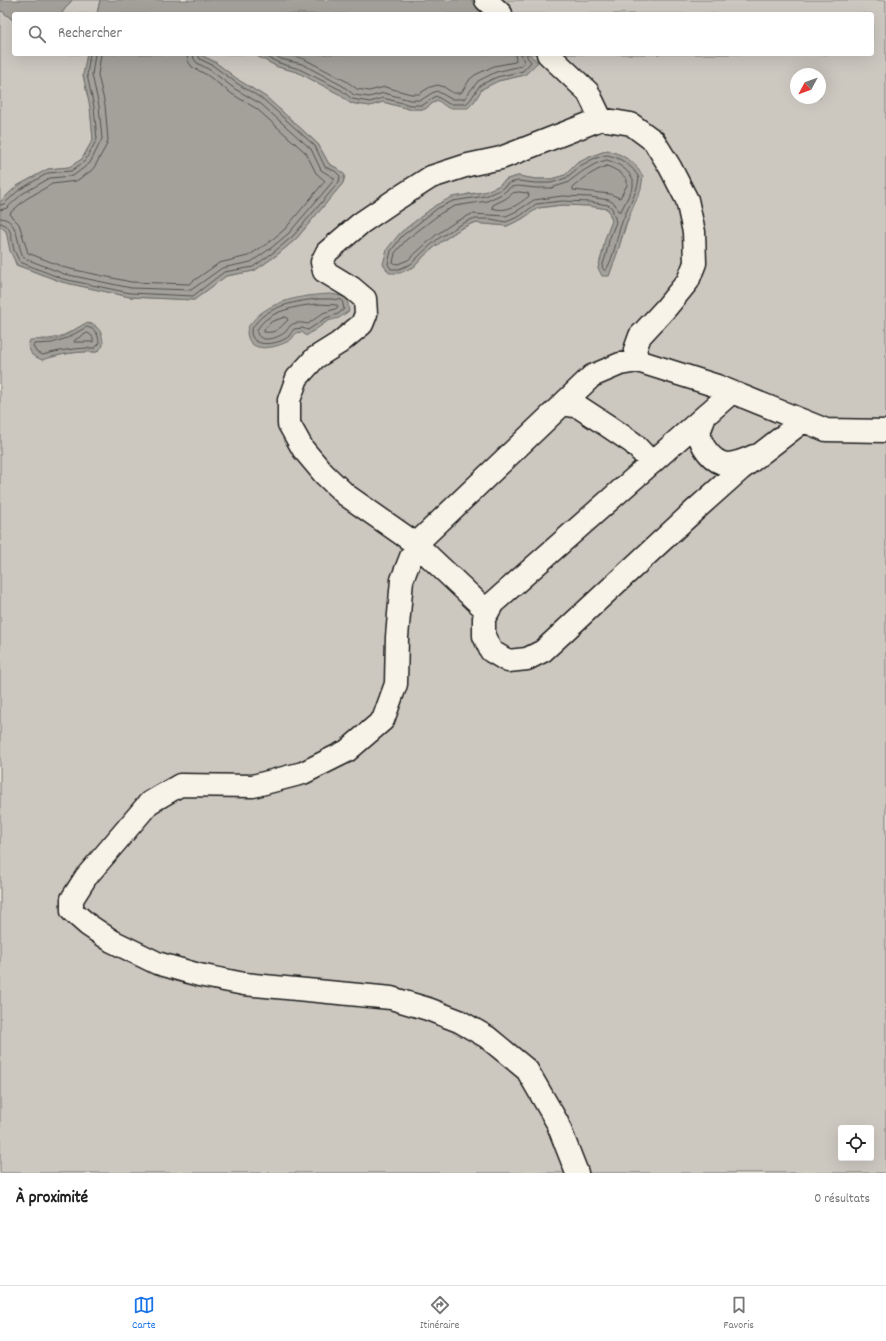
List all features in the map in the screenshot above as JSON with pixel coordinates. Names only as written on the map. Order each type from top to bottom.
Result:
[{"type":"street","points":[[486,0],[499,12]]},
{"type":"street","points":[[550,56],[588,92],[601,119]]},
{"type":"street","points":[[488,612],[416,544],[346,495],[324,474],[303,449],[289,424],[289,400],[297,378],[315,358],[339,343],[362,324],[366,314],[365,299],[352,288],[324,271],[322,262],[327,252],[362,223],[394,200],[431,177],[468,165],[501,158],[601,119],[631,124],[654,141],[688,200],[694,232],[695,263],[688,281],[666,308],[620,356],[592,376],[416,544],[402,580],[397,637],[396,684],[383,720],[347,751],[303,773],[253,786],[180,785],[149,803],[86,877],[72,899],[72,910],[88,925],[112,941],[157,964],[199,975],[244,984],[391,998],[428,1009],[459,1021],[487,1037],[527,1070],[557,1122],[577,1173]]},
{"type":"street","points":[[638,361],[635,350],[640,336]]},
{"type":"street","points":[[592,376],[620,364],[638,361],[732,392],[826,430],[886,431]]},
{"type":"street","points":[[732,392],[493,603],[484,618],[484,636],[491,651],[508,662],[527,659],[543,651],[695,510],[761,452],[803,420]]},
{"type":"street","points":[[563,404],[579,407],[608,426],[633,443],[652,463]]},
{"type":"street","points":[[706,416],[700,432],[703,446],[714,459],[726,464],[741,462],[761,452]]},
{"type":"shaded area","points":[[72,0],[100,0],[97,12],[63,12]]},
{"type":"shaded area","points":[[472,0],[886,0],[886,1173],[0,1173],[0,226],[6,231],[16,265],[62,282],[130,297],[194,300],[226,276],[254,271],[277,255],[296,239],[343,183],[345,176],[337,168],[329,164],[318,144],[266,97],[240,81],[215,62],[203,56],[257,56],[278,67],[297,72],[339,94],[350,103],[370,106],[383,102],[409,109],[425,109],[437,100],[474,102],[482,89],[498,81],[525,75],[537,62],[531,56],[874,56],[874,12],[482,12]],"holes":[[[608,150],[632,208],[609,276],[598,268],[605,239],[612,221],[608,209],[589,206],[562,205],[538,208],[522,219],[507,226],[473,223],[460,229],[441,242],[425,255],[414,267],[400,233],[436,205],[468,194],[484,192],[498,186],[507,179],[518,176],[536,179],[551,179],[565,175],[577,163]],[[86,323],[94,324],[101,333],[97,352],[69,353],[42,360],[41,339],[59,337]]]},
{"type":"shaded area","points":[[2,11],[12,19],[12,56],[87,56],[83,75],[90,107],[93,139],[82,159],[70,167],[48,169],[17,186],[0,202],[0,12]]},
{"type":"water","points":[[0,0],[72,0],[63,12],[12,12],[12,19],[2,11],[0,12]]},
{"type":"water","points":[[100,0],[472,0],[482,12],[97,12]]},
{"type":"water","points":[[87,56],[203,56],[215,62],[240,81],[266,97],[318,144],[329,164],[337,168],[345,175],[343,183],[296,239],[277,255],[254,271],[226,276],[194,300],[130,297],[62,282],[17,265],[10,251],[6,231],[0,226],[0,202],[17,186],[48,169],[69,167],[82,159],[93,139],[90,107],[83,75]]},
{"type":"water","points":[[257,56],[531,56],[538,62],[525,75],[498,81],[482,89],[474,102],[468,108],[448,108],[437,100],[425,109],[409,109],[383,102],[370,106],[350,103],[339,94],[297,72],[278,67]]},
{"type":"water","points":[[608,150],[621,155],[634,163],[643,176],[641,189],[625,226],[609,276],[602,276],[598,268],[605,239],[612,221],[608,209],[589,206],[562,205],[538,208],[522,219],[507,226],[473,223],[460,229],[441,242],[425,255],[414,267],[400,273],[389,273],[383,264],[387,249],[400,233],[436,205],[452,197],[484,192],[498,186],[507,179],[518,176],[536,179],[551,179],[565,175],[577,163]]},
{"type":"water","points":[[331,294],[347,297],[349,311],[339,318],[328,321],[306,336],[302,332],[296,333],[292,339],[282,344],[260,348],[251,343],[247,333],[249,325],[268,308],[299,297]]},
{"type":"water","points":[[86,323],[95,326],[100,331],[103,346],[97,352],[69,353],[42,360],[32,355],[28,346],[30,340],[55,339],[64,336]]}]
